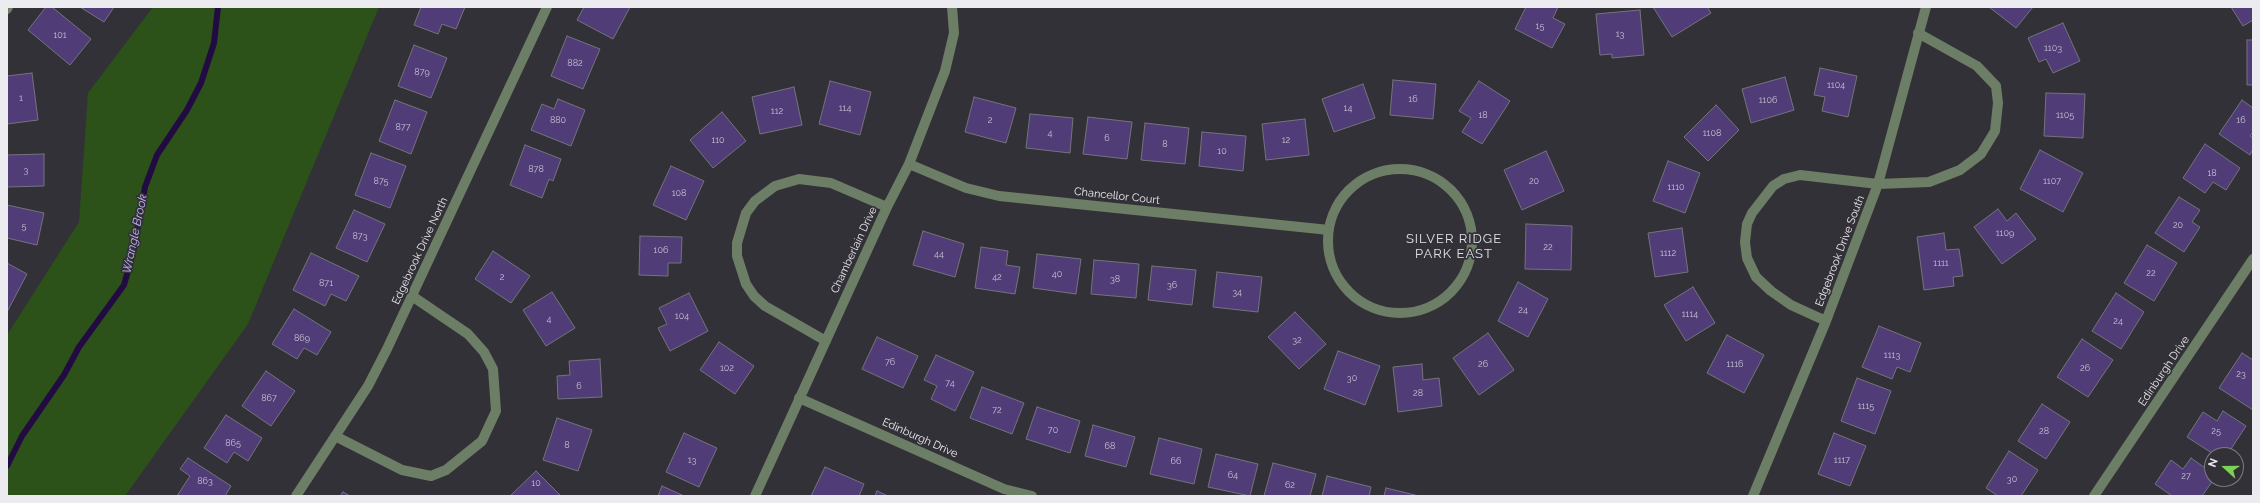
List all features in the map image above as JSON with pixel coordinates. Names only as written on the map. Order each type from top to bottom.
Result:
[{"type":"street","name":"Edgebrook Drive North","points":[[296,496],[368,386],[412,296],[547,7]]},
{"type":"street","name":"Chamberlain Drive","points":[[755,496],[887,207],[909,164],[945,71],[954,33],[952,7]]},
{"type":"street","name":"Edgebrook Drive South","points":[[1753,496],[1826,321],[1878,184],[1926,7]]},
{"type":"street","points":[[1826,321],[1791,305],[1771,291],[1756,277],[1747,258],[1745,242],[1747,224],[1752,213],[1773,186],[1784,179],[1800,175],[1878,184],[1929,182],[1960,170],[1981,154],[1995,132],[1998,103],[1996,86],[1977,66],[1918,33]]},
{"type":"street","name":"Chancellor Court","points":[[909,164],[966,188],[999,196],[1329,230]]},
{"type":"street","points":[[1399,168],[1423,172],[1445,184],[1462,203],[1471,226],[1472,251],[1464,275],[1450,293],[1431,306],[1410,312],[1388,312],[1366,305],[1349,292],[1340,280],[1336,274],[1329,252],[1329,230],[1337,206],[1352,186],[1374,173],[1399,168]]},
{"type":"street","points":[[826,341],[765,306],[754,296],[746,284],[737,256],[736,243],[746,213],[755,201],[775,186],[799,179],[831,183],[887,207]]},
{"type":"street","name":"Edinburgh Drive","points":[[2094,496],[2253,259]]},
{"type":"street","points":[[336,436],[402,470],[431,476],[446,470],[482,441],[496,411],[493,369],[484,352],[468,334],[412,296]]},
{"type":"street","name":"Edinburgh Drive","points":[[799,398],[1004,489],[1032,496]]},
{"type":"green space","points":[[153,7],[379,7],[248,324],[125,496],[7,496],[7,335],[79,222],[88,93]]},
{"type":"building","points":[[46,7],[52,7],[91,39],[70,65],[28,30]]},
{"type":"building","points":[[80,7],[114,7],[104,22]]},
{"type":"building","points":[[421,7],[465,7],[456,29],[442,24],[438,34],[414,25]]},
{"type":"building","points":[[584,7],[630,7],[613,39],[577,20]]},
{"type":"building","points":[[1526,7],[1558,7],[1553,18],[1565,24],[1552,48],[1515,29]]},
{"type":"building","points":[[1653,7],[1707,7],[1711,13],[1672,37]]},
{"type":"building","points":[[1989,7],[2033,7],[2016,28]]},
{"type":"building","points":[[2231,7],[2253,7],[2253,20],[2243,26]]},
{"type":"building","points":[[1640,10],[1644,55],[1612,58],[1612,54],[1600,55],[1596,14]]},
{"type":"building","points":[[2063,23],[2080,61],[2053,73],[2046,59],[2039,62],[2028,38]]},
{"type":"building","points":[[567,36],[600,49],[583,89],[551,76]]},
{"type":"building","points":[[2247,40],[2253,40],[2253,85],[2247,85]]},
{"type":"building","points":[[414,45],[447,58],[431,98],[398,86]]},
{"type":"building","points":[[1820,68],[1857,76],[1848,117],[1822,111],[1825,97],[1814,95]]},
{"type":"building","points":[[32,73],[38,120],[7,124],[7,76]]},
{"type":"building","points":[[1785,77],[1794,110],[1751,123],[1742,89]]},
{"type":"building","points":[[1393,80],[1436,84],[1433,119],[1390,115]]},
{"type":"building","points":[[830,81],[871,92],[860,135],[819,124]]},
{"type":"building","points":[[1479,81],[1510,101],[1482,144],[1462,132],[1471,118],[1459,111]]},
{"type":"building","points":[[1363,84],[1375,118],[1334,132],[1322,99]]},
{"type":"building","points":[[794,87],[802,125],[760,134],[752,97]]},
{"type":"building","points":[[2046,93],[2085,94],[2083,138],[2044,136]]},
{"type":"building","points":[[974,97],[1016,108],[1006,143],[965,132]]},
{"type":"building","points":[[558,99],[585,110],[571,146],[531,130],[542,104],[554,109]]},
{"type":"building","points":[[395,100],[427,112],[411,154],[379,141]]},
{"type":"building","points":[[2242,100],[2253,108],[2253,132],[2250,136],[2253,138],[2253,149],[2250,155],[2219,134]]},
{"type":"building","points":[[1716,105],[1739,130],[1708,161],[1684,137]]},
{"type":"building","points":[[722,112],[746,141],[713,168],[690,140]]},
{"type":"building","points":[[1030,114],[1073,118],[1070,153],[1026,148]]},
{"type":"building","points":[[1088,117],[1132,122],[1127,159],[1083,154]]},
{"type":"building","points":[[1305,119],[1309,155],[1266,160],[1262,124]]},
{"type":"building","points":[[1145,123],[1189,128],[1185,164],[1141,160]]},
{"type":"building","points":[[1202,132],[1246,136],[1243,171],[1199,166]]},
{"type":"building","points":[[2205,144],[2240,168],[2226,190],[2213,182],[2205,193],[2183,178]]},
{"type":"building","points":[[525,145],[561,159],[553,181],[549,179],[542,198],[510,185]]},
{"type":"building","points":[[2040,150],[2083,173],[2063,212],[2020,189]]},
{"type":"building","points":[[1546,151],[1564,191],[1522,210],[1504,170]]},
{"type":"building","points":[[371,153],[406,166],[390,208],[355,195]]},
{"type":"building","points":[[44,154],[44,186],[7,187],[7,155]]},
{"type":"building","points":[[1668,161],[1700,173],[1685,213],[1653,201]]},
{"type":"building","points":[[671,166],[704,181],[686,220],[653,205]]},
{"type":"building","points":[[2179,197],[2200,210],[2192,222],[2200,227],[2184,252],[2155,233]]},
{"type":"building","points":[[7,205],[44,213],[37,245],[7,238]]},
{"type":"building","points":[[1998,209],[2007,221],[2016,213],[2036,239],[2002,264],[1974,227]]},
{"type":"building","points":[[354,210],[385,224],[367,262],[336,248]]},
{"type":"building","points":[[1526,224],[1572,226],[1571,270],[1525,269]]},
{"type":"building","points":[[1682,228],[1688,272],[1655,277],[1648,233]]},
{"type":"building","points":[[923,231],[964,244],[955,277],[913,265]]},
{"type":"building","points":[[1944,233],[1946,250],[1959,249],[1963,276],[1953,277],[1954,286],[1924,290],[1917,237]]},
{"type":"building","points":[[640,236],[682,237],[681,263],[668,263],[668,276],[639,275]]},
{"type":"building","points":[[2147,245],[2177,263],[2154,301],[2124,283]]},
{"type":"building","points":[[981,247],[1008,251],[1006,265],[1020,267],[1015,294],[975,288]]},
{"type":"building","points":[[493,251],[530,276],[511,303],[475,279]]},
{"type":"building","points":[[311,253],[359,276],[346,301],[331,294],[325,306],[293,290]]},
{"type":"building","points":[[1037,254],[1081,259],[1076,294],[1033,288]]},
{"type":"building","points":[[1094,260],[1139,264],[1136,298],[1091,294]]},
{"type":"building","points":[[7,263],[27,274],[7,312]]},
{"type":"building","points":[[1152,266],[1196,270],[1192,305],[1148,300]]},
{"type":"building","points":[[1217,272],[1262,277],[1258,312],[1213,307]]},
{"type":"building","points":[[1518,282],[1548,299],[1528,337],[1498,321]]},
{"type":"building","points":[[1693,287],[1715,323],[1686,341],[1664,305]]},
{"type":"building","points":[[552,292],[575,328],[546,346],[523,310]]},
{"type":"building","points":[[689,293],[708,331],[670,351],[658,328],[667,324],[659,308]]},
{"type":"building","points":[[2116,293],[2144,312],[2121,349],[2092,331]]},
{"type":"building","points":[[294,309],[331,332],[317,355],[304,348],[297,359],[272,344]]},
{"type":"building","points":[[1295,312],[1326,344],[1299,369],[1268,337]]},
{"type":"building","points":[[1879,326],[1921,343],[1910,372],[1897,367],[1892,379],[1862,367]]},
{"type":"building","points":[[1488,333],[1514,370],[1479,395],[1453,358]]},
{"type":"building","points":[[1727,335],[1764,355],[1744,393],[1707,373]]},
{"type":"building","points":[[877,337],[918,356],[903,388],[862,369]]},
{"type":"building","points":[[2082,339],[2113,360],[2088,397],[2057,377]]},
{"type":"building","points":[[719,342],[754,366],[735,394],[700,370]]},
{"type":"building","points":[[1338,351],[1380,366],[1365,405],[1324,389]]},
{"type":"building","points":[[2242,353],[2253,360],[2253,410],[2219,388]]},
{"type":"building","points":[[936,355],[974,372],[955,411],[931,399],[937,386],[924,380]]},
{"type":"building","points":[[600,359],[602,397],[558,399],[557,376],[570,375],[569,361]]},
{"type":"building","points":[[1422,364],[1423,380],[1439,378],[1442,406],[1398,412],[1393,367]]},
{"type":"building","points":[[266,371],[295,391],[271,426],[242,406]]},
{"type":"building","points":[[1857,378],[1891,391],[1875,434],[1841,421]]},
{"type":"building","points":[[982,387],[1024,403],[1012,434],[970,418]]},
{"type":"building","points":[[2042,404],[2070,422],[2046,459],[2018,441]]},
{"type":"building","points":[[1037,407],[1080,421],[1070,453],[1026,439]]},
{"type":"building","points":[[2223,411],[2246,426],[2232,447],[2204,448],[2187,437],[2203,412],[2217,421]]},
{"type":"building","points":[[226,415],[262,438],[248,461],[234,452],[227,463],[204,448]]},
{"type":"building","points":[[557,418],[592,430],[578,471],[543,460]]},
{"type":"building","points":[[1093,425],[1135,437],[1126,467],[1085,456]]},
{"type":"building","points":[[684,433],[717,448],[699,487],[666,472]]},
{"type":"building","points":[[1834,433],[1866,446],[1850,486],[1818,474]]},
{"type":"building","points":[[1159,438],[1202,449],[1194,484],[1150,474]]},
{"type":"building","points":[[2009,451],[2038,470],[2021,496],[1998,496],[1986,488]]},
{"type":"building","points":[[1216,454],[1258,464],[1250,496],[1208,487]]},
{"type":"building","points":[[188,458],[231,486],[225,496],[177,496],[190,476],[180,469]]},
{"type":"building","points":[[2191,458],[2204,467],[2204,487],[2208,487],[2202,496],[2172,496],[2155,484],[2171,460],[2183,469]]},
{"type":"building","points":[[1273,463],[1316,474],[1310,496],[1264,496]]},
{"type":"building","points":[[825,467],[864,484],[859,496],[811,496]]},
{"type":"building","points":[[536,471],[561,496],[510,496]]},
{"type":"building","points":[[1327,476],[1371,487],[1369,496],[1322,496]]},
{"type":"building","points":[[662,486],[684,496],[658,496]]},
{"type":"building","points":[[1386,488],[1419,496],[1384,496]]},
{"type":"building","points":[[877,491],[888,496],[875,496]]},
{"type":"building","points":[[343,492],[350,496],[340,496]]},
{"type":"waterway","name":"Wrangle Brook","points":[[7,466],[22,436],[64,375],[79,347],[124,285],[133,253],[145,187],[157,155],[187,110],[201,83],[214,43],[218,7]]},
{"type":"district","name":"SILVER RIDGE PARK EAST","points":[[1454,246]]}]
